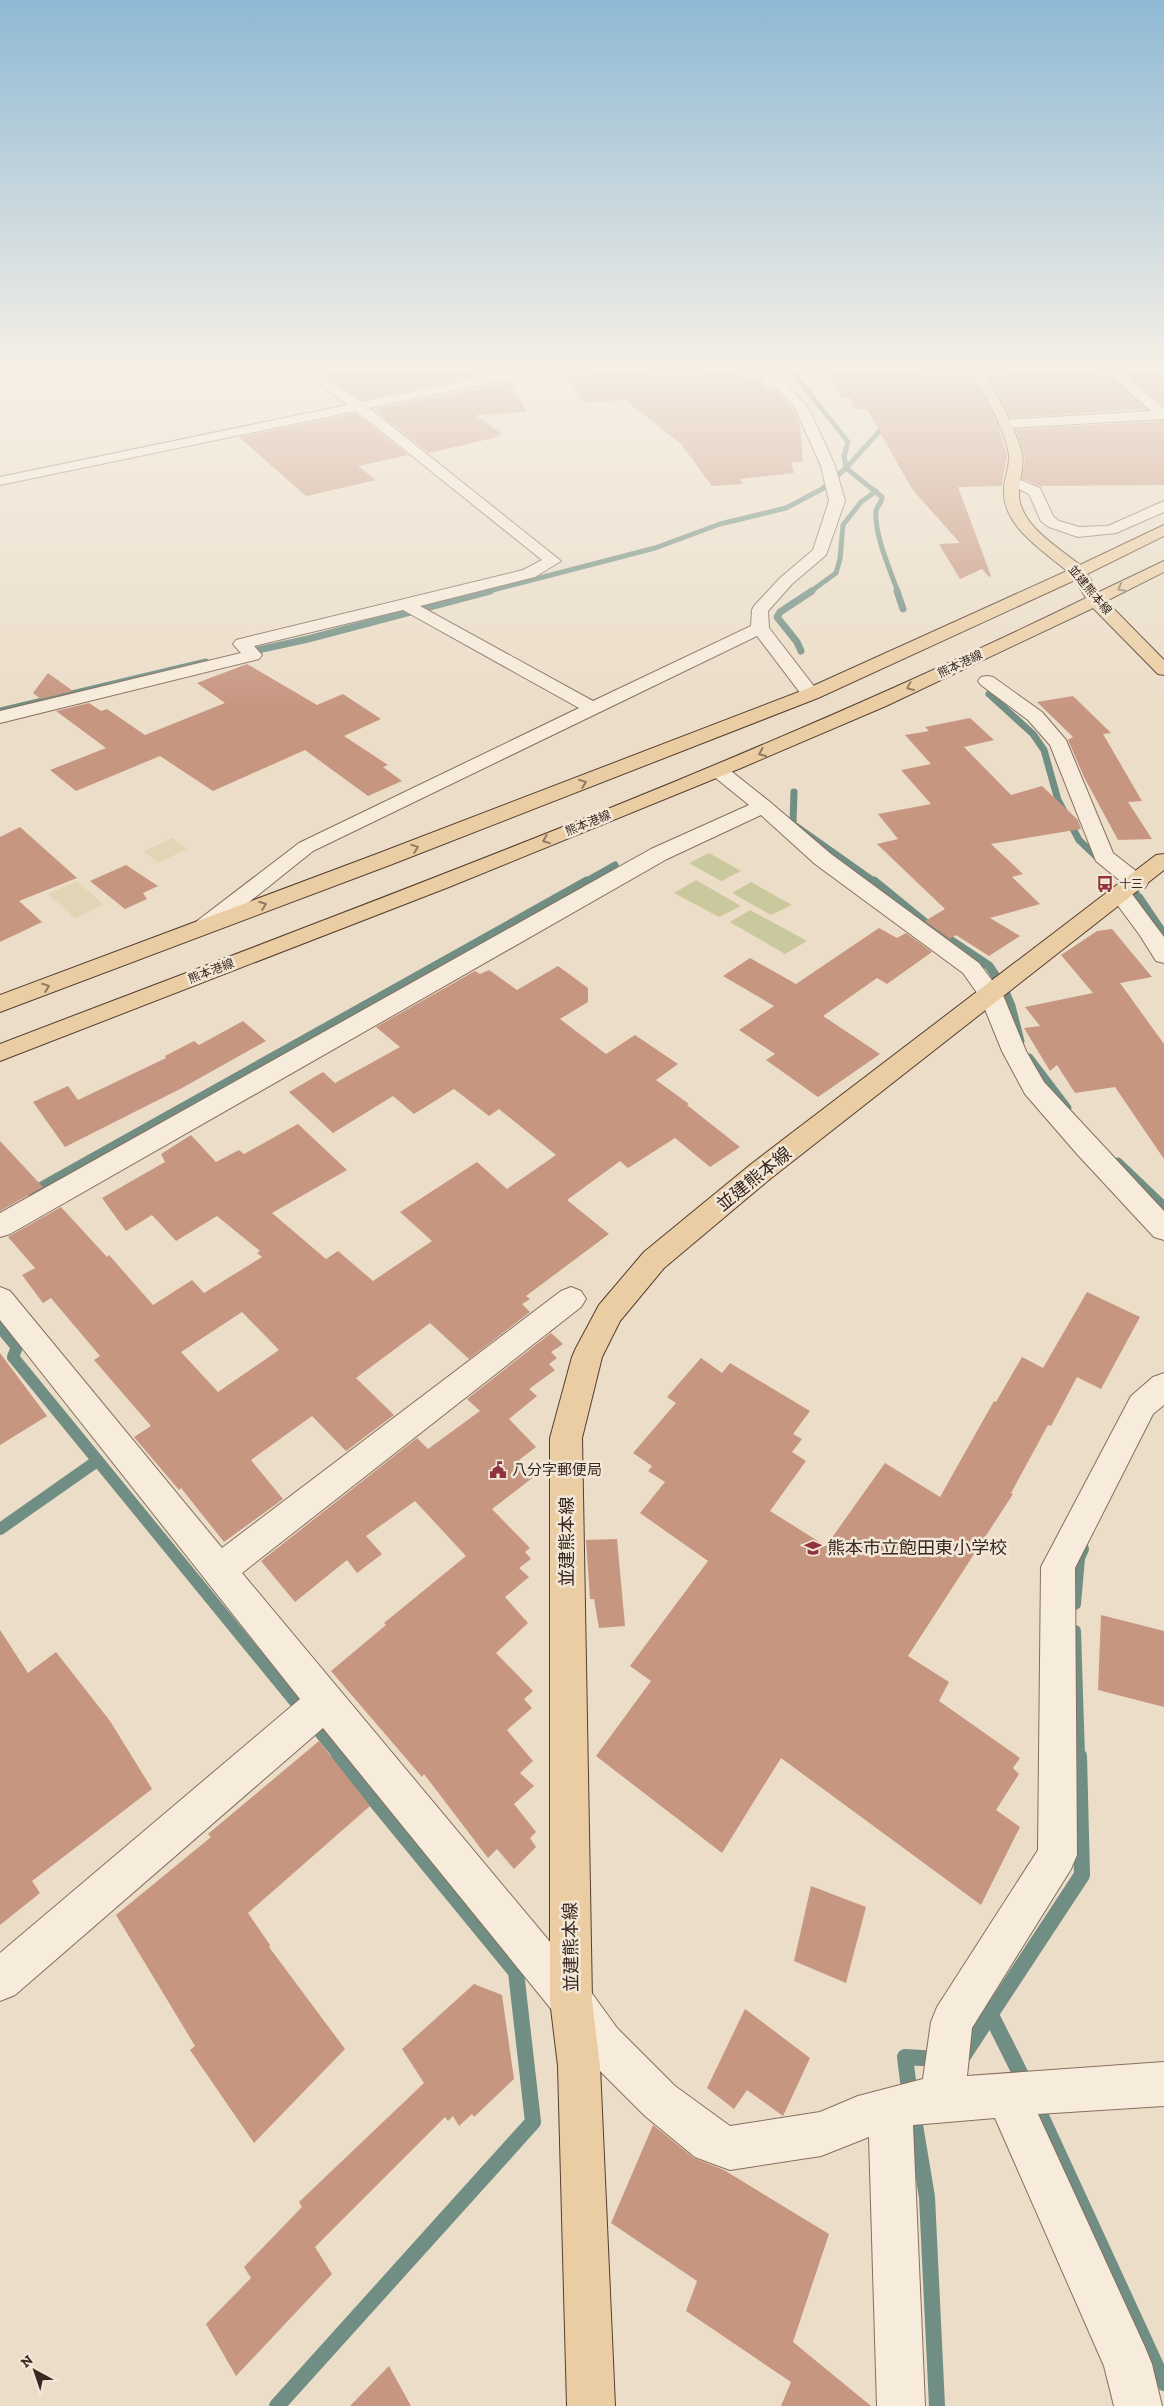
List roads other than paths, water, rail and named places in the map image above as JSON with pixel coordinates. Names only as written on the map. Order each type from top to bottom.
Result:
[{"type":"main road","name":"並建熊本線","points":[[1013,483],[1011,493],[1014,508],[1028,530],[1078,572],[1096,601],[1164,670]]},
{"type":"main road","points":[[0,1004],[634,764],[811,694],[1078,572],[1164,530]]},
{"type":"main road","name":"熊本港線","points":[[0,1053],[719,771],[957,666],[1096,601],[1164,566]]},
{"type":"main road","name":"並建熊本線","points":[[591,2406],[579,2066],[571,2000],[566,1438],[587,1357],[609,1313],[654,1260],[760,1172],[1129,889],[1164,860]]},
{"type":"street","points":[[0,717],[253,655],[242,644],[529,574],[553,561],[455,483]]},
{"type":"street","points":[[811,694],[760,628],[760,610],[786,580],[820,552],[837,501],[832,483]]},
{"type":"street","points":[[1018,483],[1035,491],[1046,518],[1054,524],[1078,532],[1111,530],[1164,506]]},
{"type":"street","points":[[407,605],[592,708]]},
{"type":"street","points":[[205,926],[306,847],[760,628]]},
{"type":"street","points":[[987,682],[1035,716],[1059,744],[1104,856],[1129,889],[1149,931],[1164,956]]},
{"type":"street","points":[[719,771],[763,806],[823,859],[971,968],[991,995],[1014,1050],[1034,1088],[1086,1148],[1164,1229]]},
{"type":"street","points":[[0,1226],[659,854],[763,806]]},
{"type":"street","points":[[0,1299],[326,1702],[571,2000],[602,2042],[660,2101],[711,2141],[730,2148],[821,2134],[858,2118],[921,2101],[1164,2084]]},
{"type":"street","points":[[219,1570],[571,1299]]},
{"type":"street","points":[[942,2100],[952,2022],[1057,1855],[1058,1567],[1142,1405],[1164,1386]]},
{"type":"street","points":[[0,1980],[326,1702]]},
{"type":"street","points":[[1007,2095],[1128,2364],[1138,2406]]},
{"type":"street","points":[[890,2109],[901,2406]]},
{"type":"waterway","points":[[485,592],[655,548],[720,524],[786,508],[822,489],[829,483]]},
{"type":"waterway","points":[[865,483],[875,492]]},
{"type":"waterway","points":[[810,592],[836,573],[840,559],[843,525],[861,502],[875,492]]},
{"type":"waterway","points":[[875,492],[882,497],[876,511],[877,530],[898,592]]},
{"type":"waterway","points":[[244,653],[308,639],[490,591]]},
{"type":"waterway","points":[[801,651],[797,642],[777,617],[780,612],[812,591]]},
{"type":"waterway","points":[[897,591],[903,609]]},
{"type":"waterway","points":[[0,711],[206,662]]},
{"type":"waterway","points":[[989,694],[1033,734],[1044,750],[1058,800],[1079,840],[1103,863]]},
{"type":"waterway","points":[[794,792],[793,824],[875,882]]},
{"type":"waterway","points":[[585,882],[615,865]]},
{"type":"waterway","points":[[31,1192],[587,881]]},
{"type":"waterway","points":[[874,881],[929,926],[989,966],[1003,987],[1011,1006],[1020,1041]]},
{"type":"waterway","points":[[1126,886],[1139,898],[1164,935]]},
{"type":"waterway","points":[[1029,1058],[1067,1108]]},
{"type":"waterway","points":[[1118,1162],[1164,1206]]},
{"type":"waterway","points":[[0,1327],[17,1347],[13,1357],[340,1757]]},
{"type":"waterway","points":[[0,1529],[97,1461]]},
{"type":"waterway","points":[[1075,1604],[1079,1558],[1083,1549]]},
{"type":"waterway","points":[[1075,1631],[1079,1757]]},
{"type":"waterway","points":[[277,2406],[533,2122],[516,1972],[339,1756]]},
{"type":"waterway","points":[[963,2056],[1082,1875],[1079,1756]]},
{"type":"waterway","points":[[991,2015],[1025,2083]]},
{"type":"waterway","points":[[910,2097],[905,2057],[938,2059]]},
{"type":"waterway","points":[[1035,2103],[1164,2383]]},
{"type":"waterway","points":[[913,2113],[927,2197],[937,2406]]},
{"type":"place","name":"十三","points":[[1105,884]]},
{"type":"place","name":"八分字郵便局","points":[[498,1470]]},
{"type":"place","name":"熊本市立飽田東小学校","points":[[813,1548]]}]
